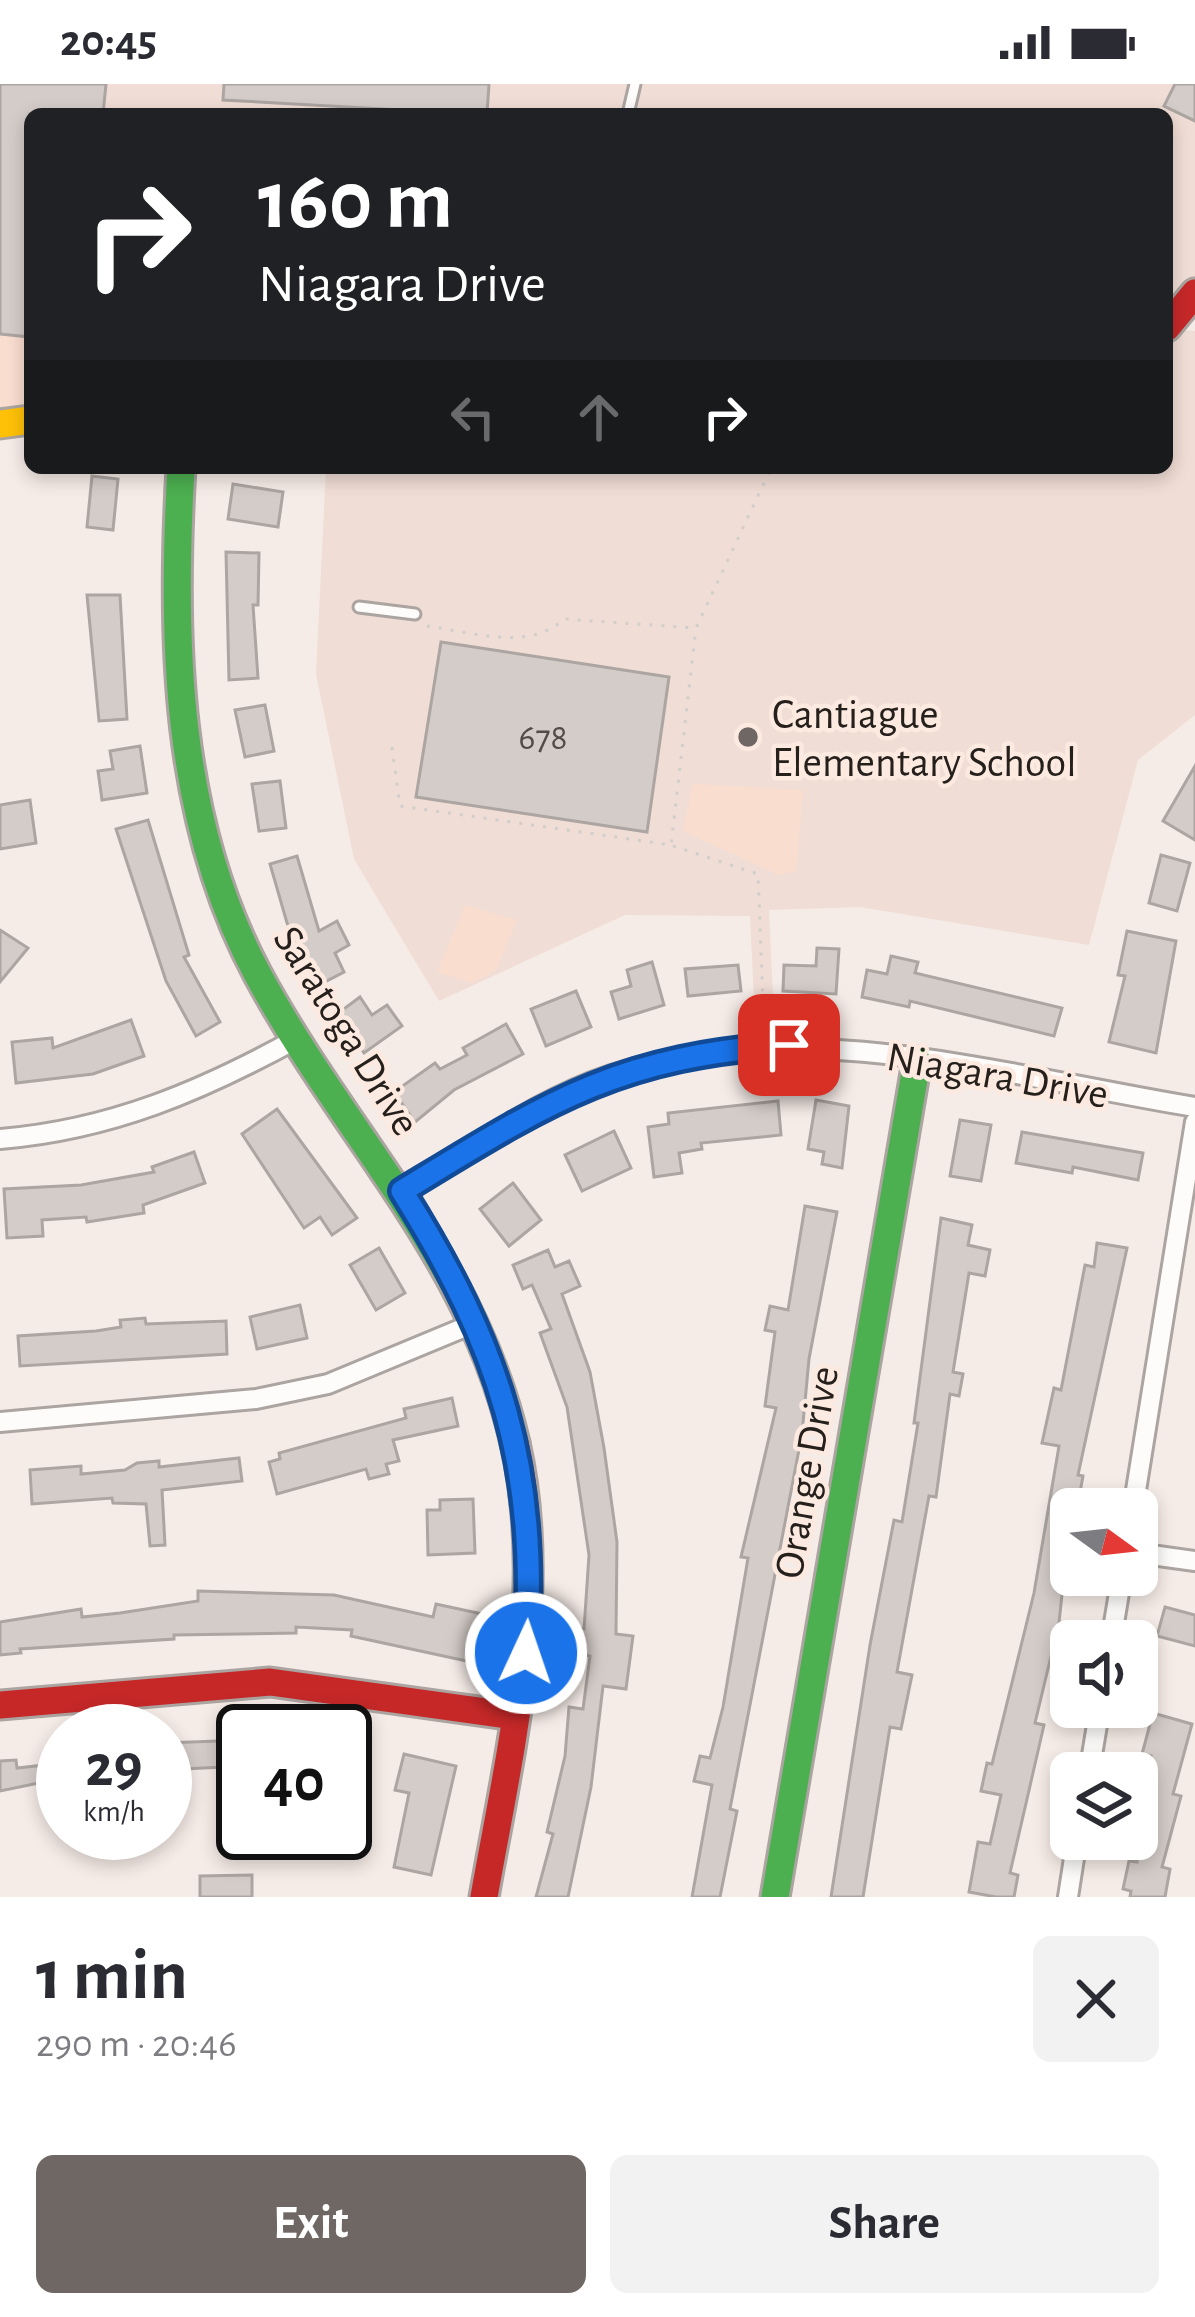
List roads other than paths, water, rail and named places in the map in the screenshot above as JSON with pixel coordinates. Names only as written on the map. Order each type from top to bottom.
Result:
[{"type":"street","name":"Saratoga Drive","points":[[181,474],[172,592],[196,788],[240,938],[298,1038],[452,1270],[502,1386],[525,1491],[530,1599],[484,1897]]},
{"type":"street","points":[[0,1139],[109,1123],[181,1099],[298,1038]]},
{"type":"street","name":"Niagara Drive","points":[[402,1191],[538,1107],[592,1082],[662,1060],[765,1047],[839,1047],[1195,1107]]},
{"type":"street","name":"Orange Drive","points":[[776,1897],[916,1061]]},
{"type":"street","points":[[1137,1488],[1195,1122]]},
{"type":"street","points":[[1174,1268],[1195,1271]]},
{"type":"street","points":[[0,1422],[274,1395],[328,1384],[475,1323]]},
{"type":"street","points":[[1158,1555],[1195,1561]]},
{"type":"street","points":[[0,1705],[270,1682],[328,1686],[514,1716]]},
{"type":"street","points":[[1068,1897],[1074,1860]]},
{"type":"lane","points":[[359,607],[414,619]]},
{"type":"place","name":"Cantiague Elementary School","points":[[748,737]]}]
